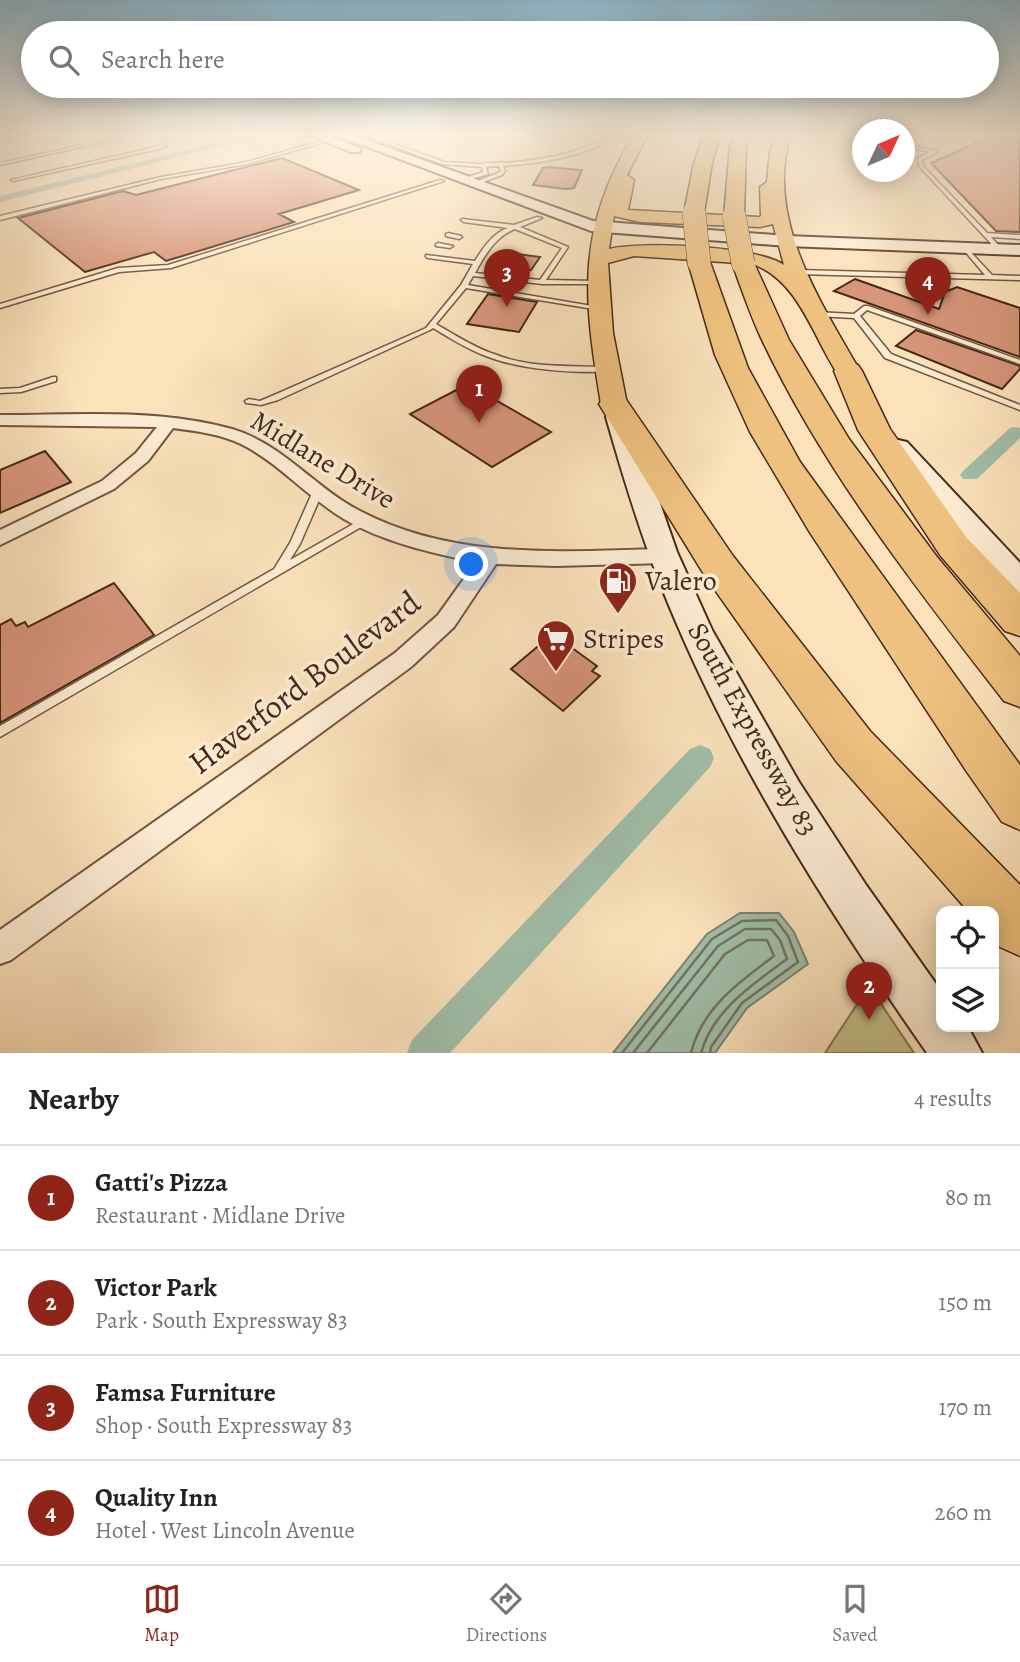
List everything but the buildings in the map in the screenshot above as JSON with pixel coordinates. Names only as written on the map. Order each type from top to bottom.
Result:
[{"type":"highway","points":[[700,183],[694,213],[699,262],[715,318],[735,369],[761,421],[806,499],[980,752],[1020,805]]},
{"type":"highway","points":[[736,183],[733,216],[743,264],[779,348],[816,413],[868,494],[951,605],[1020,688]]},
{"type":"highway","points":[[848,371],[874,430],[953,546],[1020,620]]},
{"type":"highway","points":[[611,387],[719,566],[853,746],[1020,928]]},
{"type":"main road","name":"South Expressway 83","points":[[611,387],[598,309],[597,272],[600,231],[616,183]]},
{"type":"main road","points":[[626,183],[619,212],[640,217],[762,222],[769,219],[767,191],[774,183]]},
{"type":"main road","points":[[775,183],[787,241],[798,272],[812,307],[848,371]]},
{"type":"main road","points":[[597,272],[615,253],[634,250],[755,258],[770,262],[780,270],[812,307]]},
{"type":"street","points":[[448,183],[575,231],[1020,250]]},
{"type":"street","points":[[473,183],[600,231]]},
{"type":"street","points":[[848,371],[898,448],[1020,582]]},
{"type":"street","name":"South Expressway 83","points":[[611,387],[643,498],[695,629],[767,766],[886,956],[957,1053]]},
{"type":"street","name":"Midlane Drive","points":[[0,420],[168,424],[228,433],[250,442],[365,521],[421,541],[490,557]]},
{"type":"street","points":[[0,538],[108,485],[142,457],[168,424]]},
{"type":"street","points":[[490,557],[666,556]]},
{"type":"street","name":"Haverford Boulevard","points":[[0,948],[403,660],[446,621],[490,557]]},
{"type":"lane","points":[[0,218],[140,183]]},
{"type":"lane","points":[[0,306],[118,270],[169,267],[435,183]]},
{"type":"lane","points":[[937,183],[999,249]]},
{"type":"lane","points":[[428,256],[485,245],[514,227],[539,218]]},
{"type":"lane","points":[[464,219],[514,227],[565,247],[542,282]]},
{"type":"lane","points":[[456,239],[458,225]]},
{"type":"lane","points":[[985,235],[1020,237]]},
{"type":"lane","points":[[443,240],[456,239]]},
{"type":"lane","points":[[443,240],[456,239]]},
{"type":"lane","points":[[443,240],[456,239]]},
{"type":"lane","points":[[250,401],[261,403],[275,398],[412,338],[433,325],[464,286],[485,245]]},
{"type":"lane","points":[[965,248],[991,278]]},
{"type":"lane","points":[[471,274],[542,282],[597,272]]},
{"type":"lane","points":[[798,272],[1020,278]]},
{"type":"lane","points":[[464,286],[554,299],[585,309],[598,309]]},
{"type":"lane","points":[[812,307],[856,316],[888,356],[1020,408]]},
{"type":"lane","points":[[856,316],[866,307],[1020,362]]},
{"type":"lane","points":[[433,325],[480,351],[515,363],[548,368],[611,387]]},
{"type":"lane","points":[[0,391],[21,390],[53,379]]},
{"type":"lane","points":[[275,573],[295,544],[318,491]]},
{"type":"lane","points":[[0,732],[365,521]]},
{"type":"shaded area","points":[[869,986],[914,1053],[825,1053]]},
{"type":"water","points":[[740,913],[779,913],[794,932],[808,964],[747,1008],[715,1053],[613,1053],[707,934]]},
{"type":"waterway","points":[[0,199],[64,183]]},
{"type":"waterway","points":[[970,475],[1016,432]]},
{"type":"waterway","points":[[425,1053],[700,758]]},
{"type":"place","name":"Famsa Furniture","points":[[507,307]]},
{"type":"place","name":"Quality Inn","points":[[928,315]]},
{"type":"place","name":"Gatti's Pizza","points":[[479,423]]},
{"type":"place","name":"Valero","points":[[618,615]]},
{"type":"place","name":"Stripes","points":[[556,673]]},
{"type":"place","name":"Victor Park","points":[[869,1020]]}]
